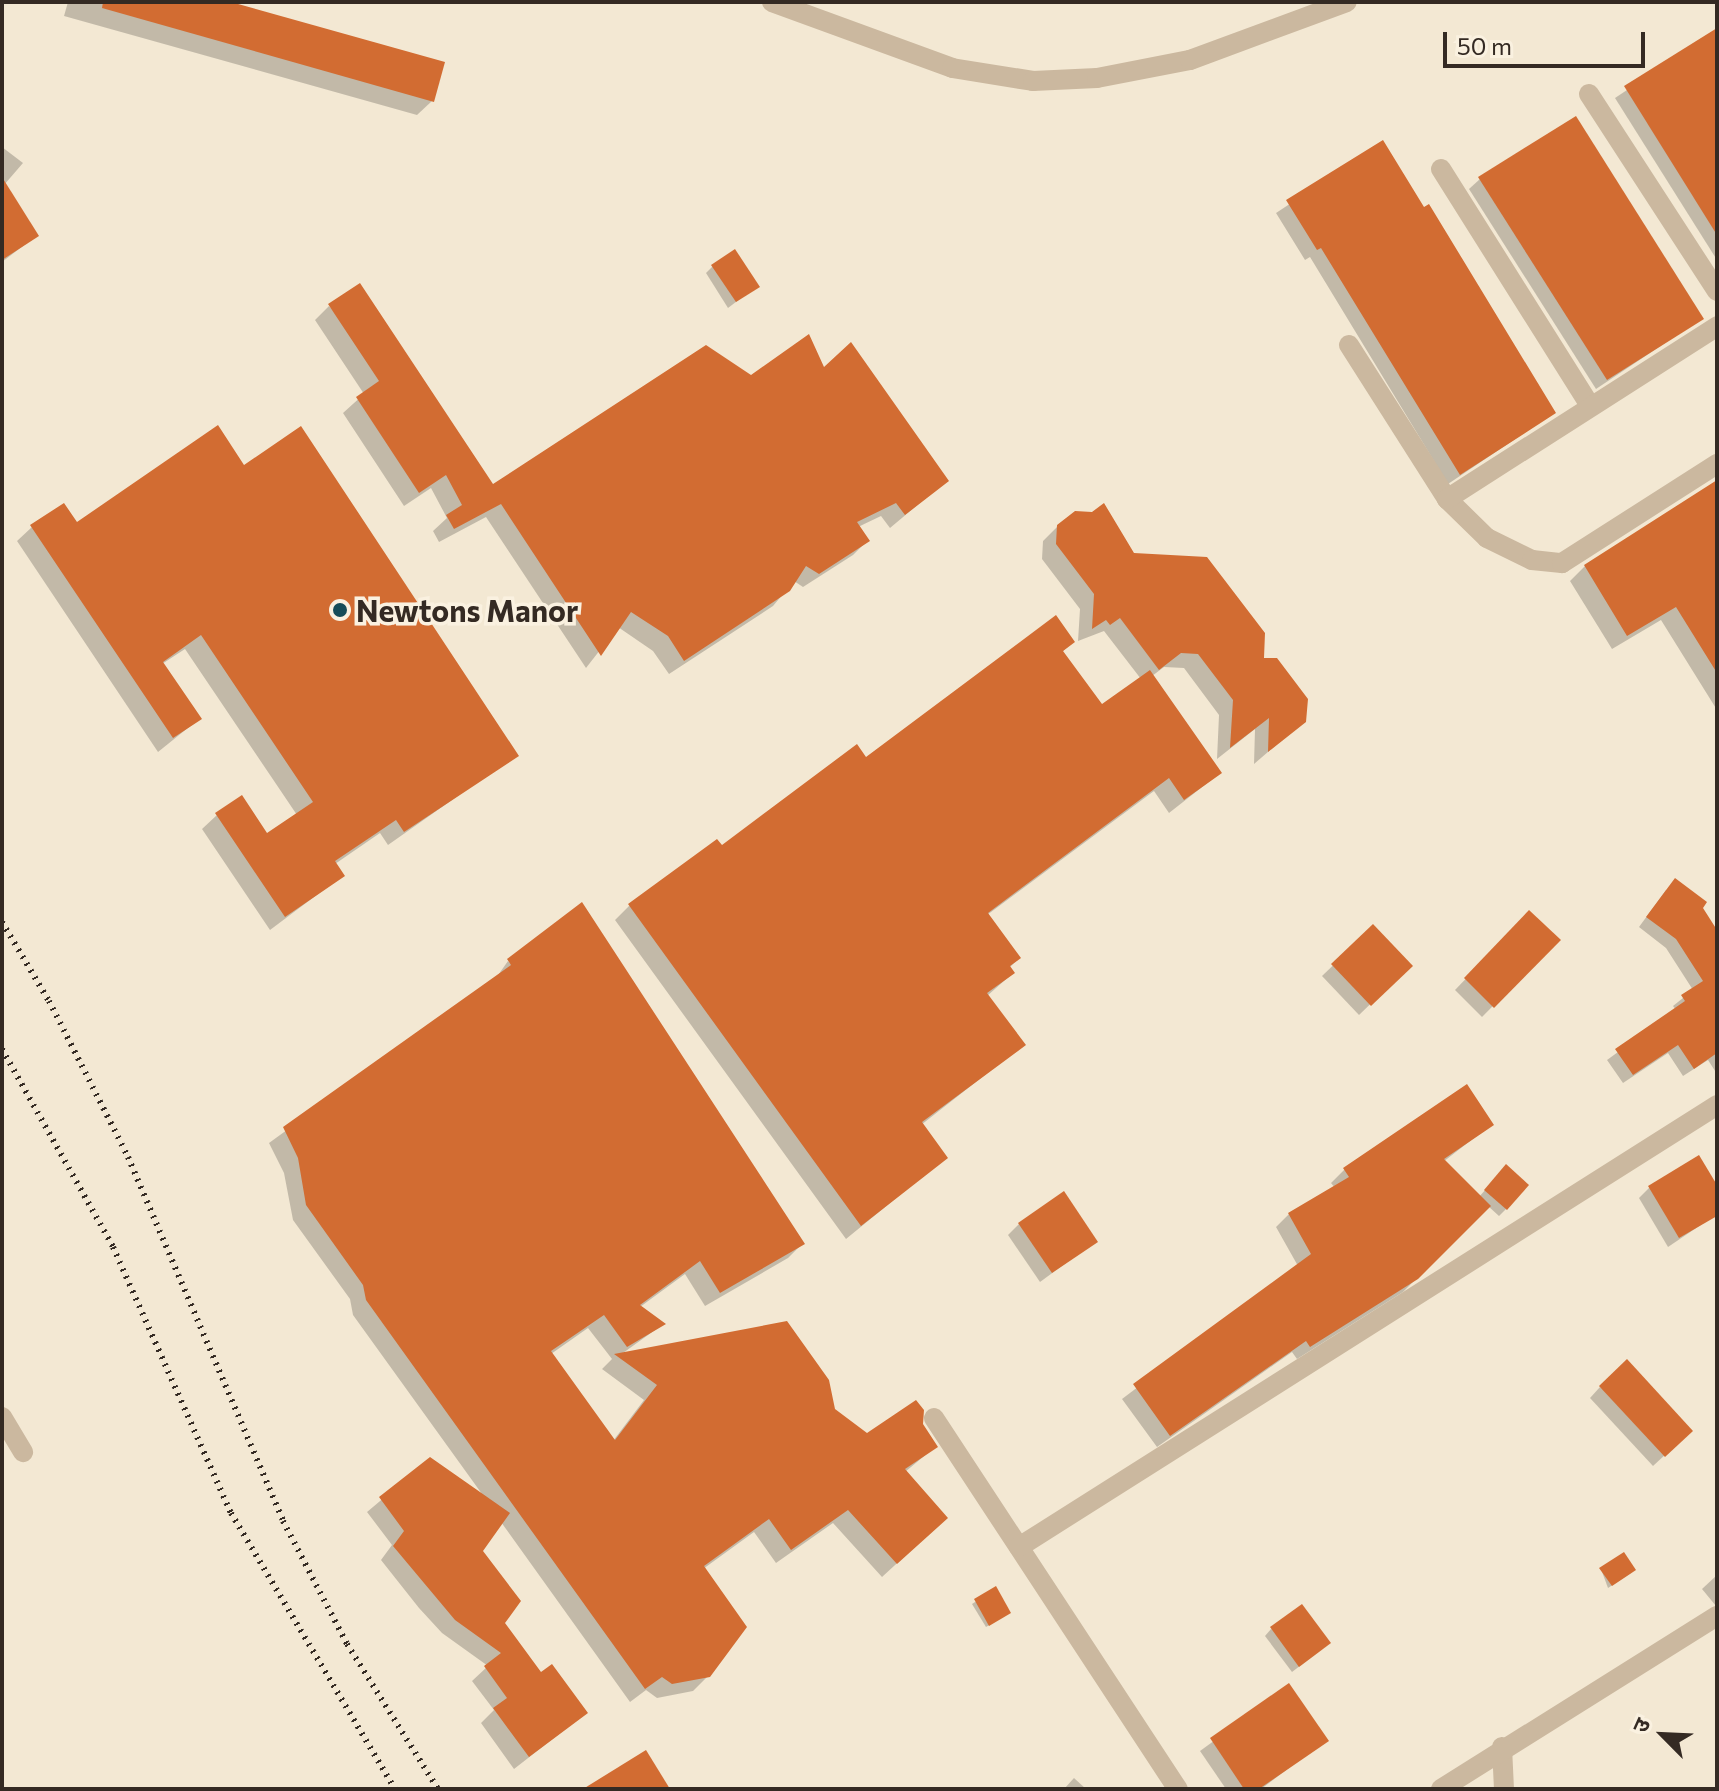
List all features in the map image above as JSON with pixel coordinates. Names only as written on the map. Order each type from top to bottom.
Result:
[{"type":"street","points":[[772,2],[952,68],[1033,81],[1097,78],[1190,60],[1347,2]]},
{"type":"street","points":[[1589,94],[1717,291]]},
{"type":"street","points":[[1441,169],[1590,406]]},
{"type":"street","points":[[1447,499],[1717,326]]},
{"type":"street","points":[[1349,345],[1447,499],[1487,538],[1532,560],[1562,563],[1717,464]]},
{"type":"street","points":[[1019,1547],[1717,1105]]},
{"type":"street","points":[[2,1417],[23,1452]]},
{"type":"street","points":[[934,1418],[1178,1789]]},
{"type":"street","points":[[1441,1789],[1502,1747],[1717,1616]]},
{"type":"street","points":[[1502,1747],[1504,1789]]},
{"type":"building","points":[[103,2],[231,2],[445,62],[434,102],[102,8]]},
{"type":"building","points":[[1717,28],[1717,235],[1624,86]]},
{"type":"building","points":[[1576,116],[1704,319],[1607,380],[1478,177]]},
{"type":"building","points":[[1383,140],[1424,207],[1429,204],[1556,413],[1460,475],[1321,248],[1317,250],[1286,200]]},
{"type":"building","points":[[2,177],[39,236],[2,260]]},
{"type":"building","points":[[735,249],[760,287],[736,302],[711,265]]},
{"type":"building","points":[[360,283],[493,484],[706,345],[751,375],[809,334],[824,367],[851,342],[949,481],[905,515],[896,503],[857,522],[870,541],[819,574],[806,566],[790,591],[684,661],[668,636],[631,612],[601,656],[501,504],[454,529],[446,515],[462,505],[446,475],[419,493],[356,397],[379,381],[328,304]]},
{"type":"building","points":[[218,425],[244,465],[301,426],[519,756],[404,832],[396,820],[335,861],[345,876],[285,917],[215,813],[242,795],[267,833],[313,802],[201,635],[163,662],[202,719],[173,738],[30,525],[64,503],[77,522]]},
{"type":"building","points":[[1717,480],[1717,673],[1676,607],[1627,636],[1584,565]]},
{"type":"building","points":[[1104,503],[1134,553],[1207,557],[1265,633],[1264,658],[1277,658],[1308,699],[1306,722],[1268,752],[1269,718],[1230,748],[1233,700],[1198,654],[1181,653],[1159,670],[1120,618],[1110,625],[1106,620],[1092,629],[1094,594],[1056,544],[1057,525],[1075,511],[1092,512]]},
{"type":"building","points":[[1056,615],[1075,642],[1063,651],[1102,704],[1150,670],[1222,773],[1184,800],[1169,778],[988,913],[1021,958],[1010,966],[1015,973],[987,993],[1026,1045],[922,1122],[948,1158],[861,1226],[628,904],[717,839],[722,845],[857,744],[866,757]]},
{"type":"building","points":[[1675,878],[1707,902],[1703,908],[1717,930],[1717,1053],[1694,1069],[1678,1045],[1633,1075],[1615,1049],[1685,1001],[1681,995],[1703,981],[1676,939],[1646,917]]},
{"type":"building","points":[[582,902],[805,1244],[720,1293],[700,1261],[640,1305],[666,1324],[627,1347],[604,1315],[551,1351],[615,1440],[657,1385],[614,1354],[787,1321],[829,1380],[835,1409],[867,1433],[916,1400],[924,1410],[923,1424],[938,1447],[905,1469],[948,1518],[897,1564],[848,1510],[791,1550],[769,1519],[704,1566],[747,1627],[710,1677],[672,1684],[662,1677],[645,1689],[366,1300],[363,1285],[306,1205],[298,1158],[283,1127],[511,965],[507,959]]},
{"type":"building","points":[[1529,910],[1561,940],[1494,1008],[1464,978]]},
{"type":"building","points":[[1373,924],[1413,966],[1371,1006],[1331,964]]},
{"type":"building","points":[[1467,1084],[1494,1125],[1444,1159],[1491,1206],[1418,1279],[1310,1347],[1306,1341],[1170,1436],[1133,1384],[1311,1254],[1288,1213],[1349,1177],[1343,1168]]},
{"type":"building","points":[[1699,1155],[1717,1185],[1717,1216],[1679,1238],[1648,1186]]},
{"type":"building","points":[[1506,1164],[1529,1185],[1507,1210],[1484,1190]]},
{"type":"building","points":[[1064,1191],[1098,1242],[1052,1273],[1018,1223]]},
{"type":"building","points":[[1627,1359],[1693,1431],[1665,1457],[1599,1386]]},
{"type":"building","points":[[430,1457],[510,1513],[483,1551],[521,1601],[505,1623],[541,1672],[552,1664],[588,1713],[529,1757],[493,1708],[507,1698],[484,1666],[501,1653],[455,1620],[393,1546],[404,1531],[379,1497]]},
{"type":"building","points":[[1624,1552],[1636,1570],[1612,1586],[1599,1568]]},
{"type":"building","points":[[996,1586],[1011,1613],[989,1626],[974,1599]]},
{"type":"building","points":[[1302,1604],[1331,1643],[1299,1667],[1270,1627]]},
{"type":"building","points":[[1289,1683],[1329,1741],[1259,1789],[1244,1789],[1210,1738]]},
{"type":"building","points":[[646,1750],[670,1789],[583,1789]]},
{"type":"railway","points":[[2,922],[49,1001],[128,1157],[283,1521],[347,1644],[438,1789]]},
{"type":"railway","points":[[2,1049],[113,1247],[231,1513],[395,1789]]},
{"type":"place","name":"Newtons Manor","points":[[340,610]]}]
